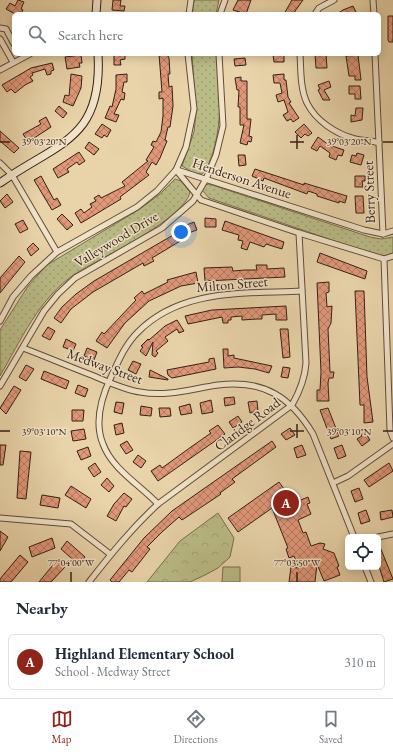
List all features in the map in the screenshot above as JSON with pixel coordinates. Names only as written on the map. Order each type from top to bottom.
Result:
[{"type":"street","points":[[96,12],[97,0]]},
{"type":"street","points":[[189,12],[191,0]]},
{"type":"street","points":[[221,12],[225,0]]},
{"type":"street","points":[[316,12],[319,8],[334,0]]},
{"type":"street","points":[[373,0],[374,12]]},
{"type":"street","points":[[0,28],[6,28],[12,40]]},
{"type":"street","points":[[0,39],[13,62]]},
{"type":"street","points":[[0,70],[20,56]]},
{"type":"street","points":[[0,183],[63,144],[84,124],[95,100],[99,71],[98,56]]},
{"type":"street","name":"Valleywood Drive","points":[[0,320],[13,297],[31,276],[57,252],[137,207],[157,191],[176,170],[186,147],[194,109],[188,56]]},
{"type":"street","name":"Valleywood Drive","points":[[0,386],[44,312],[58,294],[75,278],[162,228],[193,201],[206,178],[216,155],[223,126],[219,56]]},
{"type":"street","points":[[300,56],[302,80],[307,103],[323,124],[334,131],[354,139],[379,143]]},
{"type":"street","name":"Berry Street","points":[[375,56],[383,234]]},
{"type":"street","points":[[0,163],[12,175],[57,252]]},
{"type":"street","name":"Henderson Avenue","points":[[176,170],[206,178],[364,230],[383,234],[393,231]]},
{"type":"street","name":"Henderson Avenue","points":[[176,170],[201,200],[299,233],[384,259]]},
{"type":"street","name":"Claridge Road","points":[[89,582],[110,554],[138,522],[158,504],[292,405],[300,391],[305,374],[299,233]]},
{"type":"street","points":[[393,256],[384,259],[390,430],[393,438]]},
{"type":"street","name":"Milton Street","points":[[158,504],[118,467],[103,445],[99,419],[102,398],[108,382],[122,354],[136,333],[156,316],[183,302],[207,297],[302,291]]},
{"type":"street","name":"Medway Street","points":[[23,348],[108,382],[139,392],[164,394],[218,385],[240,384],[258,386],[271,391],[292,405],[305,420],[313,434],[353,534]]},
{"type":"street","points":[[333,483],[348,476],[393,444]]},
{"type":"street","points":[[0,518],[71,524],[110,554]]},
{"type":"street","points":[[381,536],[393,534]]},
{"type":"street","points":[[366,570],[371,582]]},
{"type":"green space","points":[[194,0],[219,0],[216,12],[192,12]]},
{"type":"green space","points":[[192,56],[216,56],[220,103],[218,127],[209,164],[202,174],[194,173],[182,166],[194,132],[196,113]]},
{"type":"green space","points":[[175,179],[181,181],[190,192],[184,203],[158,226],[140,238],[75,274],[62,284],[41,307],[32,320],[0,376],[0,330],[28,286],[47,265],[140,209],[160,194]]},
{"type":"green space","points":[[209,184],[370,237],[381,239],[393,237],[393,254],[383,256],[367,252],[209,198],[202,190],[205,185]]},
{"type":"green space","points":[[218,513],[234,538],[230,557],[218,568],[190,582],[147,582],[180,541]]},
{"type":"green space","points":[[223,567],[240,567],[240,582],[222,582]]},
{"type":"building","points":[[18,0],[24,2],[21,9],[23,10],[22,12],[12,12],[6,9],[10,3],[15,6]]},
{"type":"building","points":[[113,0],[121,0],[120,6],[125,6],[124,11],[112,10]]},
{"type":"building","points":[[238,0],[251,0],[247,12],[233,10]]},
{"type":"building","points":[[292,0],[303,0],[294,12],[285,12]]},
{"type":"building","points":[[353,6],[356,12],[340,12]]},
{"type":"building","points":[[388,16],[393,16],[393,42],[389,42],[388,40]]},
{"type":"building","points":[[81,56],[82,63],[79,63],[80,67],[67,69],[65,57]]},
{"type":"building","points":[[114,56],[125,56],[125,59],[120,60],[121,65],[114,65]]},
{"type":"building","points":[[159,56],[168,56],[170,74],[168,74],[169,87],[172,86],[173,106],[170,127],[168,127],[165,140],[167,141],[160,158],[156,165],[152,162],[146,172],[149,175],[120,197],[121,199],[81,223],[75,213],[81,209],[84,213],[92,207],[90,204],[96,201],[94,198],[99,195],[101,198],[125,186],[122,182],[148,161],[146,160],[154,147],[151,145],[153,141],[156,142],[161,132],[163,98],[159,99],[159,92],[162,92]]},
{"type":"building","points":[[273,56],[284,56],[284,62],[274,62]]},
{"type":"building","points":[[315,56],[326,56],[327,68],[316,68]]},
{"type":"building","points":[[346,56],[358,56],[361,80],[355,80],[355,76],[349,76]]},
{"type":"building","points":[[245,58],[246,65],[235,66],[234,59]]},
{"type":"building","points":[[52,63],[54,70],[51,71],[51,74],[47,75],[45,69],[32,73],[33,75],[30,77],[33,81],[15,93],[11,89],[7,92],[2,85],[31,68]]},
{"type":"building","points":[[71,74],[82,76],[81,88],[73,106],[63,102],[65,95],[69,96]]},
{"type":"building","points":[[127,74],[127,82],[124,82],[122,92],[125,93],[124,100],[121,99],[114,114],[119,115],[116,122],[105,118],[110,106],[112,107],[116,89],[116,75]]},
{"type":"building","points":[[284,74],[288,97],[291,102],[289,103],[299,118],[293,122],[291,119],[287,121],[283,115],[288,112],[284,100],[278,102],[276,95],[282,93],[280,83],[274,83],[273,75]]},
{"type":"building","points":[[241,77],[241,81],[247,81],[247,119],[251,119],[249,136],[252,137],[251,142],[248,141],[247,145],[240,143],[244,125],[240,125],[240,107],[238,107],[239,90],[237,90],[235,78]]},
{"type":"building","points":[[329,81],[331,87],[324,90],[330,100],[323,100],[318,90],[320,89],[318,85]]},
{"type":"building","points":[[349,86],[360,86],[361,99],[355,99],[355,94],[349,94]]},
{"type":"building","points":[[59,106],[67,113],[63,118],[55,111]]},
{"type":"building","points":[[356,108],[363,108],[362,120],[351,122],[351,115],[355,116]]},
{"type":"building","points":[[46,117],[51,127],[28,142],[23,134],[41,124],[39,121]]},
{"type":"building","points":[[102,124],[111,130],[107,137],[104,135],[102,138],[95,134]]},
{"type":"building","points":[[304,124],[312,133],[308,136],[305,134],[301,138],[295,132]]},
{"type":"building","points":[[0,131],[19,148],[14,153],[0,141]]},
{"type":"building","points":[[318,137],[329,145],[344,150],[342,156],[338,155],[336,160],[329,157],[330,153],[320,146],[317,151],[311,148]]},
{"type":"building","points":[[89,142],[99,149],[94,155],[85,148]]},
{"type":"building","points":[[79,152],[85,161],[79,165],[77,162],[67,169],[69,172],[58,178],[53,169]]},
{"type":"building","points":[[357,153],[364,155],[361,165],[350,162],[352,155],[356,156]]},
{"type":"building","points":[[238,155],[245,155],[246,165],[239,166]]},
{"type":"building","points":[[255,169],[304,185],[304,183],[347,196],[345,203],[339,201],[339,203],[317,196],[317,194],[308,191],[307,194],[264,178],[263,181],[252,176]]},
{"type":"building","points":[[41,176],[54,200],[57,198],[61,205],[52,210],[34,180]]},
{"type":"building","points":[[355,176],[365,176],[365,181],[362,181],[363,187],[355,187]]},
{"type":"building","points":[[7,194],[13,202],[5,208],[0,201]]},
{"type":"building","points":[[355,196],[363,196],[364,213],[356,213]]},
{"type":"building","points":[[62,214],[73,225],[67,230],[57,219]]},
{"type":"building","points":[[205,218],[216,219],[216,227],[205,227]]},
{"type":"building","points":[[23,220],[28,229],[20,233],[15,224]]},
{"type":"building","points":[[225,221],[284,242],[282,249],[266,244],[264,247],[250,242],[247,250],[241,248],[243,241],[238,240],[239,235],[222,230]]},
{"type":"building","points":[[194,222],[197,230],[180,236],[182,240],[152,258],[154,261],[144,266],[143,263],[93,292],[71,309],[61,323],[54,318],[62,307],[76,294],[94,281],[185,228],[184,226]]},
{"type":"building","points":[[33,243],[39,249],[31,256],[27,249]]},
{"type":"building","points":[[320,253],[367,271],[365,279],[317,262]]},
{"type":"building","points":[[19,256],[25,262],[0,293],[0,278]]},
{"type":"building","points":[[256,265],[267,265],[267,269],[284,268],[285,277],[205,281],[204,268],[232,267],[233,271],[257,270]]},
{"type":"building","points":[[196,272],[198,283],[181,286],[149,301],[125,323],[107,348],[96,341],[102,332],[104,334],[136,300],[134,298],[142,291],[144,294],[168,282],[167,280]]},
{"type":"building","points":[[329,282],[329,292],[326,293],[327,307],[332,306],[331,323],[328,329],[330,372],[334,372],[333,378],[329,378],[328,383],[329,401],[317,401],[317,390],[320,390],[321,372],[317,283]]},
{"type":"building","points":[[355,291],[364,291],[367,377],[373,422],[364,423],[364,405],[360,405]]},
{"type":"building","points":[[286,306],[287,320],[276,320],[276,314],[262,315],[262,319],[242,320],[242,316],[231,317],[231,320],[228,320],[228,323],[223,323],[222,317],[188,324],[185,316],[212,310]]},
{"type":"building","points":[[177,320],[184,331],[179,333],[177,329],[165,337],[168,341],[156,351],[158,353],[155,357],[152,355],[153,342],[146,356],[140,351],[143,347],[141,346],[148,339],[149,340],[165,326]]},
{"type":"building","points":[[48,327],[55,331],[50,340],[42,336]]},
{"type":"building","points":[[280,329],[288,329],[290,357],[283,358]]},
{"type":"building","points":[[66,339],[76,344],[73,351],[63,347]]},
{"type":"building","points":[[87,348],[97,352],[94,360],[84,356]]},
{"type":"building","points":[[223,349],[228,349],[228,356],[234,355],[234,358],[272,366],[269,373],[255,369],[238,367],[224,368]]},
{"type":"building","points":[[214,358],[216,369],[172,378],[168,375],[167,370],[209,362],[209,359]]},
{"type":"building","points":[[133,361],[141,364],[136,374],[128,370]]},
{"type":"building","points":[[26,365],[34,369],[26,381],[19,377]]},
{"type":"building","points":[[283,367],[290,368],[288,378],[281,377]]},
{"type":"building","points":[[150,370],[168,379],[168,380],[149,377]]},
{"type":"building","points":[[44,371],[69,381],[66,389],[41,379]]},
{"type":"building","points":[[78,385],[88,389],[85,397],[75,393]]},
{"type":"building","points":[[14,386],[21,390],[6,414],[0,408]]},
{"type":"building","points":[[234,397],[235,404],[225,406],[224,398]]},
{"type":"building","points":[[211,400],[213,412],[202,414],[200,403]]},
{"type":"building","points":[[257,401],[258,411],[250,413],[248,402]]},
{"type":"building","points":[[116,402],[124,403],[122,414],[114,412]]},
{"type":"building","points":[[190,404],[192,413],[181,415],[179,407]]},
{"type":"building","points":[[141,406],[152,408],[151,416],[140,415]]},
{"type":"building","points":[[159,408],[170,408],[171,416],[160,417]]},
{"type":"building","points":[[328,408],[339,436],[331,439],[320,410]]},
{"type":"building","points":[[72,410],[84,410],[83,421],[72,421]]},
{"type":"building","points":[[238,416],[242,422],[233,428],[229,422]]},
{"type":"building","points":[[122,423],[124,433],[116,435],[114,425]]},
{"type":"building","points":[[218,425],[225,434],[158,481],[151,471],[160,465],[162,468],[211,433],[209,431]]},
{"type":"building","points":[[290,428],[295,435],[286,440],[281,434]]},
{"type":"building","points":[[84,429],[86,439],[73,441],[71,431]]},
{"type":"building","points":[[363,429],[370,440],[362,446],[357,439],[362,436],[359,432]]},
{"type":"building","points":[[127,441],[133,450],[126,454],[120,445]]},
{"type":"building","points":[[272,441],[276,447],[232,479],[235,482],[220,493],[221,494],[182,520],[179,517],[162,532],[147,547],[150,549],[132,572],[129,570],[119,582],[112,582],[110,580],[144,538],[172,511]]},
{"type":"building","points":[[0,445],[6,445],[3,465],[0,465]]},
{"type":"building","points":[[302,445],[306,455],[297,458],[294,448]]},
{"type":"building","points":[[342,445],[346,456],[338,459],[334,448]]},
{"type":"building","points":[[88,447],[91,456],[81,460],[77,451]]},
{"type":"building","points":[[20,451],[31,452],[26,499],[17,498]]},
{"type":"building","points":[[138,455],[146,461],[141,468],[133,462]]},
{"type":"building","points":[[95,463],[101,472],[94,477],[88,468]]},
{"type":"building","points":[[389,463],[393,471],[369,487],[364,480]]},
{"type":"building","points":[[107,478],[114,486],[109,492],[101,485]]},
{"type":"building","points":[[279,482],[292,500],[294,499],[296,502],[308,497],[310,503],[307,504],[311,514],[298,520],[303,533],[306,532],[311,546],[320,543],[325,544],[323,549],[334,553],[339,566],[337,567],[340,575],[324,581],[317,564],[315,582],[289,582],[291,567],[299,568],[294,556],[289,558],[286,549],[288,548],[272,508],[238,532],[228,518]]},
{"type":"building","points":[[71,486],[91,499],[86,508],[65,495]]},
{"type":"building","points":[[359,488],[363,499],[355,502],[351,491]]},
{"type":"building","points":[[124,493],[132,499],[126,507],[124,506],[116,521],[107,516],[114,504]]},
{"type":"building","points":[[42,495],[60,498],[58,508],[40,505]]},
{"type":"building","points":[[366,510],[370,521],[361,524],[358,513]]},
{"type":"building","points":[[392,510],[393,517],[381,520],[380,512]]},
{"type":"building","points":[[0,531],[8,537],[0,551]]},
{"type":"building","points":[[52,538],[55,548],[32,557],[29,547]]},
{"type":"building","points":[[67,541],[85,557],[79,565],[61,549]]},
{"type":"building","points":[[381,549],[393,579],[384,582],[380,570]]},
{"type":"building","points":[[20,555],[28,562],[11,582],[0,582],[0,579]]},
{"type":"building","points":[[57,560],[65,567],[51,582],[39,582]]},
{"type":"place","name":"Highland Elementary School","points":[[286,503]]}]
